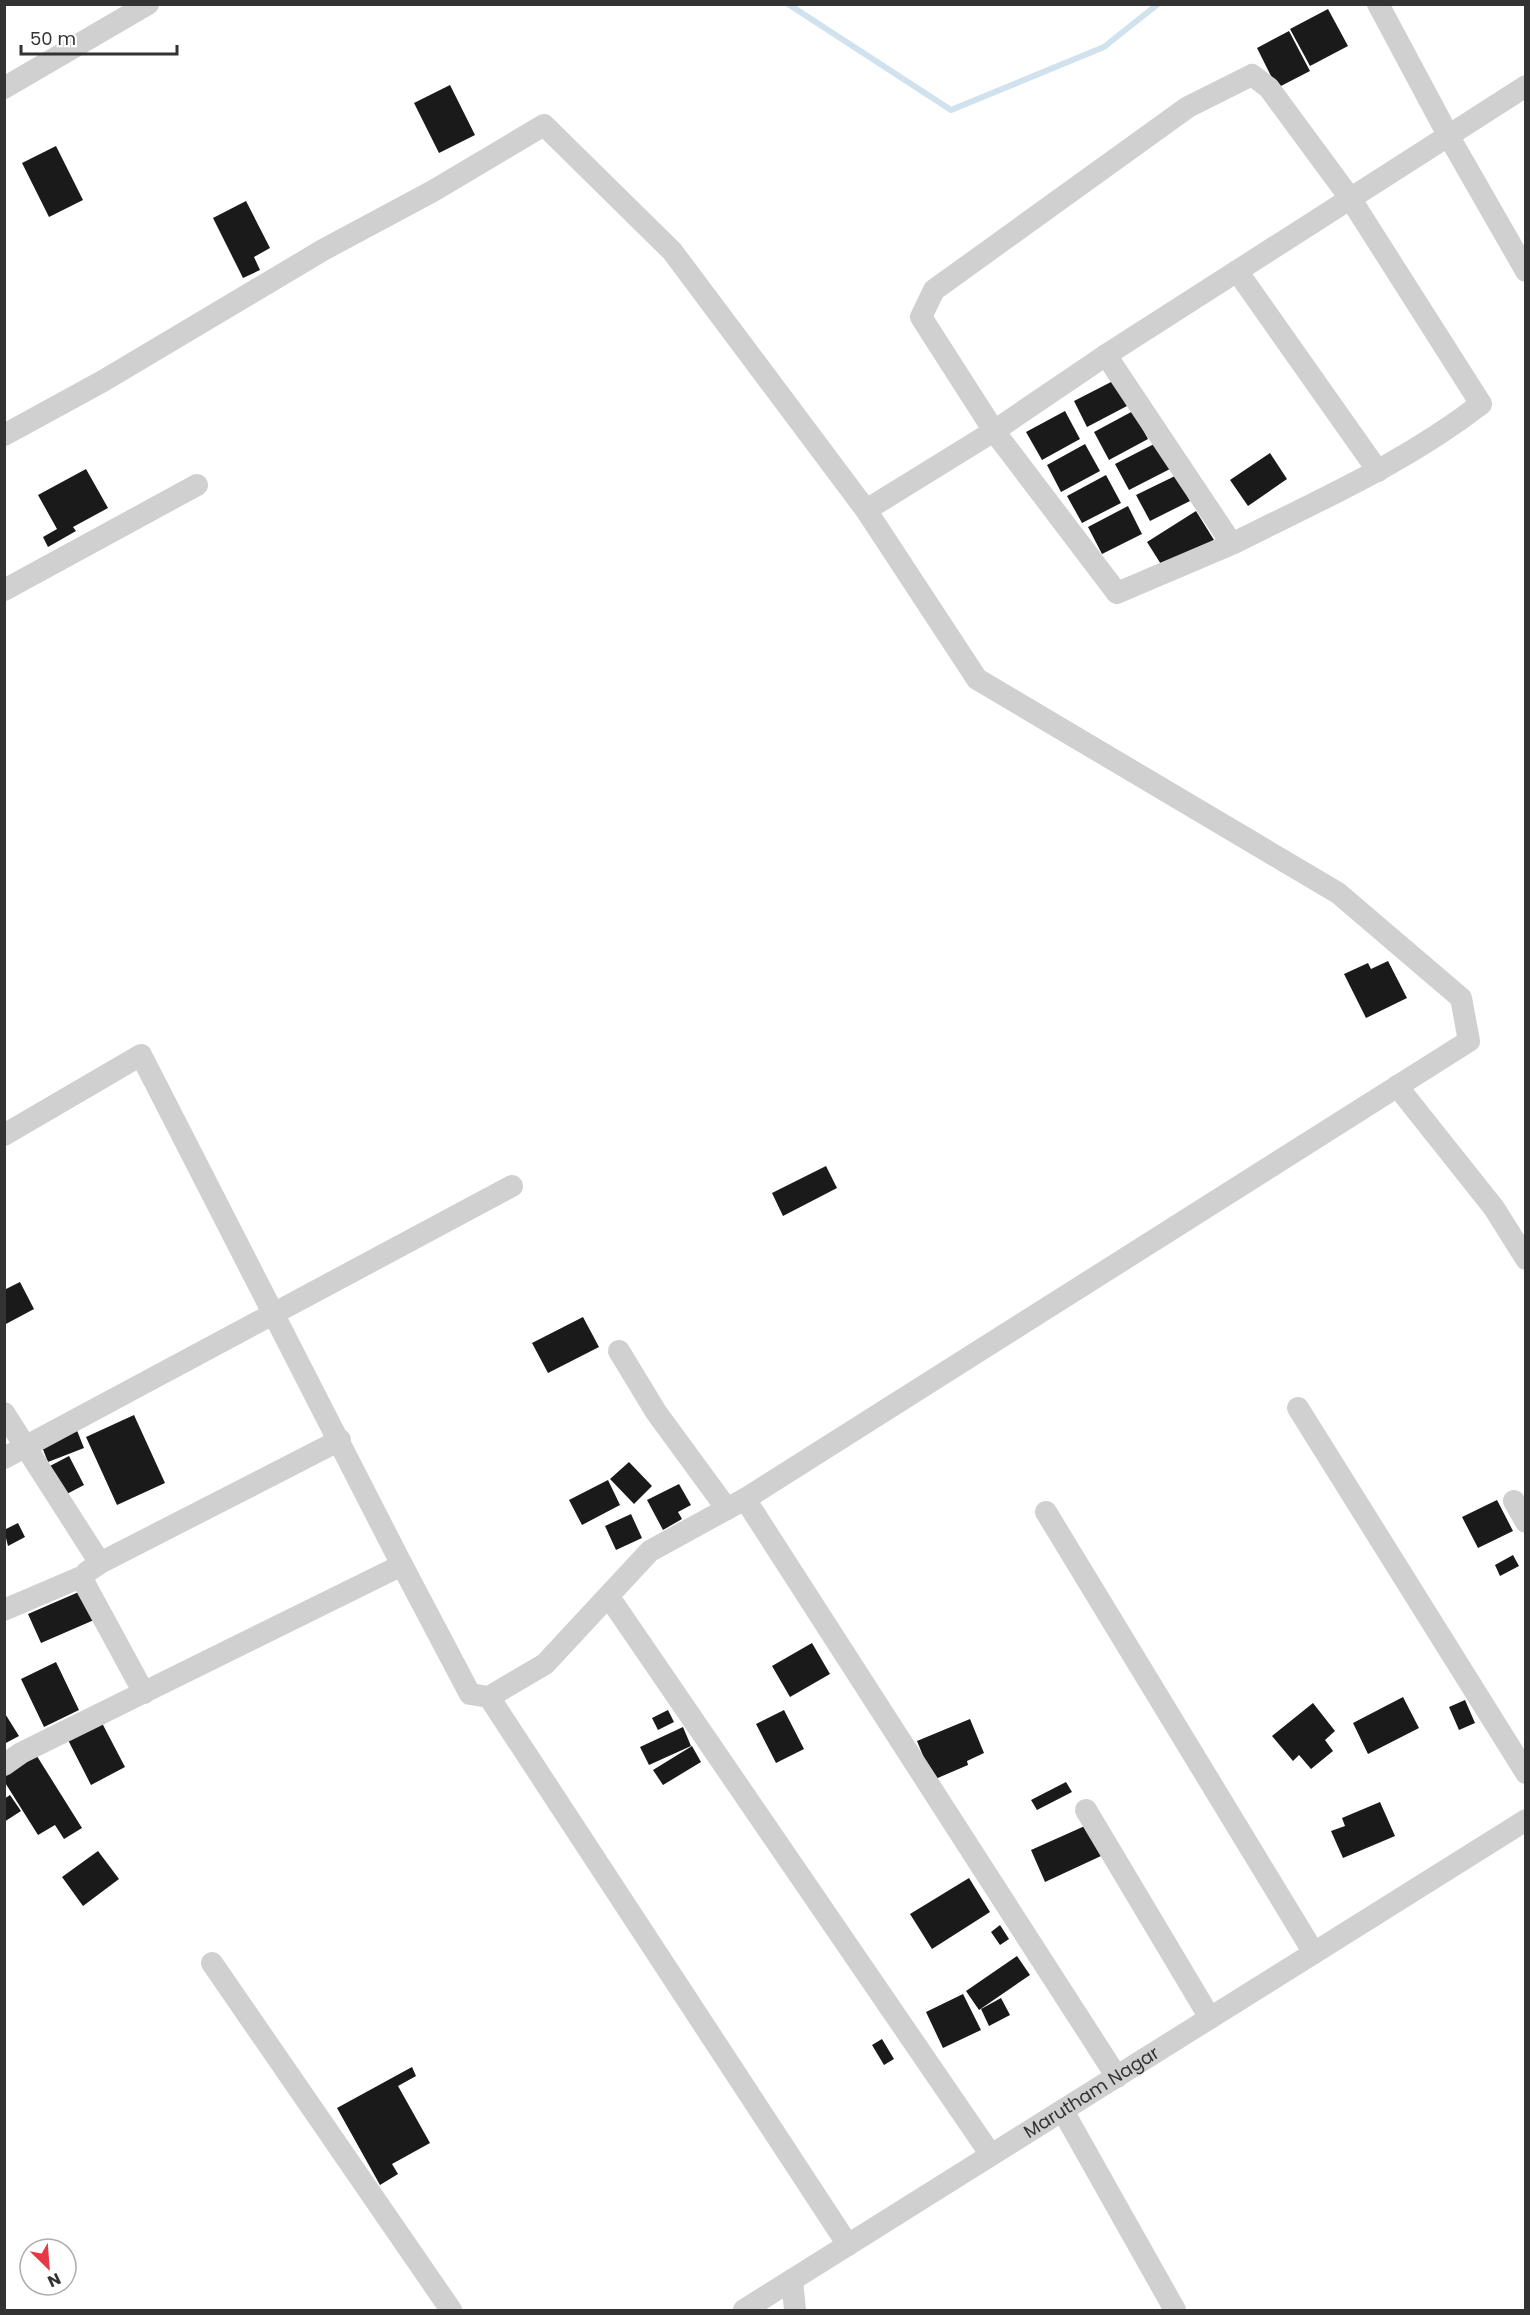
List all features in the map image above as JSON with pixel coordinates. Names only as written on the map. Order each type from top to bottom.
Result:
[{"type":"street","points":[[4,88],[148,4]]},
{"type":"street","points":[[1378,4],[1448,135],[1526,271]]},
{"type":"street","points":[[1252,75],[1269,88],[1350,198],[1481,404],[1449,429],[1378,471],[1232,544],[1117,593],[994,431],[921,318],[934,290],[1188,108],[1252,75]]},
{"type":"street","points":[[866,510],[994,431],[1106,355],[1526,86]]},
{"type":"street","points":[[4,435],[103,381],[323,250],[433,191],[544,125],[672,251],[866,510],[977,679],[1338,893],[1461,998],[1469,1041],[736,1504],[650,1551],[545,1664],[489,1697],[470,1694],[141,1054],[4,1135]]},
{"type":"street","points":[[1237,271],[1378,471]]},
{"type":"street","points":[[1106,355],[1232,544]]},
{"type":"street","points":[[4,590],[197,485]]},
{"type":"street","points":[[1397,1086],[1494,1208],[1526,1259]]},
{"type":"street","points":[[4,1458],[512,1186]]},
{"type":"street","points":[[619,1351],[656,1412],[736,1504],[1117,2077]]},
{"type":"street","points":[[1298,1408],[1526,1773]]},
{"type":"street","points":[[4,1413],[100,1563]]},
{"type":"street","points":[[4,1610],[81,1577],[100,1563],[340,1440]]},
{"type":"street","points":[[1514,1501],[1526,1522]]},
{"type":"street","points":[[1046,1512],[1314,1953]]},
{"type":"street","points":[[4,1765],[21,1753],[402,1565]]},
{"type":"street","points":[[81,1577],[144,1693]]},
{"type":"street","points":[[609,1597],[991,2155]]},
{"type":"street","points":[[489,1697],[848,2245]]},
{"type":"street","points":[[1086,1810],[1210,2018]]},
{"type":"street","name":"Marutham Nagar","points":[[744,2310],[1526,1820]]},
{"type":"street","points":[[212,1963],[451,2310]]},
{"type":"street","points":[[1062,2111],[1175,2310]]},
{"type":"street","points":[[792,2280],[795,2310]]},
{"type":"building","points":[[1328,9],[1348,46],[1310,66],[1290,29]]},
{"type":"building","points":[[1289,31],[1310,71],[1277,88],[1257,48]]},
{"type":"building","points":[[450,85],[475,135],[439,153],[414,103]]},
{"type":"building","points":[[56,146],[83,200],[49,217],[22,163]]},
{"type":"building","points":[[246,201],[270,248],[254,257],[260,270],[243,278],[213,218]]},
{"type":"building","points":[[1113,381],[1127,406],[1087,427],[1074,401]]},
{"type":"building","points":[[1065,411],[1080,439],[1042,460],[1026,432]]},
{"type":"building","points":[[1133,411],[1148,439],[1109,460],[1094,432]]},
{"type":"building","points":[[1156,443],[1170,469],[1129,490],[1115,464]]},
{"type":"building","points":[[1085,444],[1100,471],[1061,492],[1047,465]]},
{"type":"building","points":[[1270,453],[1287,479],[1248,506],[1230,480]]},
{"type":"building","points":[[86,469],[108,508],[73,527],[76,531],[48,547],[43,537],[57,529],[38,495]]},
{"type":"building","points":[[1106,475],[1121,503],[1082,523],[1067,496]]},
{"type":"building","points":[[1177,475],[1190,501],[1150,521],[1136,495]]},
{"type":"building","points":[[1128,506],[1142,534],[1102,554],[1088,527]]},
{"type":"building","points":[[1196,511],[1214,540],[1164,569],[1147,542]]},
{"type":"building","points":[[1388,961],[1407,998],[1366,1018],[1344,974],[1368,963],[1371,969]]},
{"type":"building","points":[[826,1166],[837,1188],[783,1216],[772,1193]]},
{"type":"building","points":[[20,1282],[34,1309],[4,1325],[4,1290]]},
{"type":"building","points":[[583,1317],[599,1347],[548,1373],[532,1343]]},
{"type":"building","points":[[134,1415],[165,1483],[117,1505],[86,1437]]},
{"type":"building","points":[[76,1428],[84,1448],[48,1462],[40,1442]]},
{"type":"building","points":[[69,1456],[84,1485],[63,1496],[48,1467]]},
{"type":"building","points":[[629,1462],[652,1486],[634,1504],[610,1479]]},
{"type":"building","points":[[608,1480],[620,1505],[582,1525],[569,1500]]},
{"type":"building","points":[[679,1484],[691,1505],[678,1512],[682,1519],[663,1530],[647,1500]]},
{"type":"building","points":[[1497,1500],[1513,1531],[1478,1548],[1462,1517]]},
{"type":"building","points":[[631,1514],[642,1538],[616,1550],[605,1526]]},
{"type":"building","points":[[18,1523],[25,1537],[8,1546],[4,1530]]},
{"type":"building","points":[[1513,1555],[1519,1566],[1500,1576],[1495,1565]]},
{"type":"building","points":[[81,1591],[94,1620],[41,1643],[28,1614]]},
{"type":"building","points":[[812,1643],[830,1674],[790,1697],[772,1666]]},
{"type":"building","points":[[56,1662],[79,1710],[44,1727],[21,1679]]},
{"type":"building","points":[[1403,1697],[1419,1728],[1368,1754],[1353,1723]]},
{"type":"building","points":[[1465,1700],[1475,1723],[1459,1730],[1449,1707]]},
{"type":"building","points":[[1313,1703],[1335,1731],[1325,1740],[1333,1751],[1311,1769],[1299,1755],[1293,1761],[1272,1736]]},
{"type":"building","points":[[668,1710],[674,1722],[658,1730],[652,1718]]},
{"type":"building","points":[[784,1710],[804,1749],[776,1763],[756,1724]]},
{"type":"building","points":[[4,1712],[19,1736],[4,1744]]},
{"type":"building","points":[[970,1719],[984,1753],[967,1761],[968,1765],[933,1780],[917,1741]]},
{"type":"building","points":[[102,1723],[125,1767],[91,1785],[68,1740]]},
{"type":"building","points":[[683,1727],[691,1746],[649,1765],[640,1747]]},
{"type":"building","points":[[692,1746],[701,1762],[663,1785],[653,1770]]},
{"type":"building","points":[[35,1753],[82,1828],[64,1839],[55,1825],[38,1835],[4,1781],[4,1772]]},
{"type":"building","points":[[1066,1782],[1072,1792],[1037,1810],[1031,1800]]},
{"type":"building","points":[[10,1795],[21,1811],[4,1822],[4,1799]]},
{"type":"building","points":[[1380,1802],[1395,1836],[1343,1858],[1331,1831],[1345,1826],[1342,1818]]},
{"type":"building","points":[[1087,1825],[1101,1856],[1045,1882],[1031,1850]]},
{"type":"building","points":[[98,1851],[119,1879],[83,1906],[62,1877]]},
{"type":"building","points":[[969,1878],[990,1912],[932,1949],[910,1914]]},
{"type":"building","points":[[1000,1925],[1009,1939],[1000,1945],[991,1932]]},
{"type":"building","points":[[1017,1956],[1030,1975],[979,2010],[966,1991]]},
{"type":"building","points":[[963,1994],[981,2030],[943,2048],[926,2012]]},
{"type":"building","points":[[1001,1998],[1010,2015],[989,2026],[981,2009]]},
{"type":"building","points":[[882,2039],[894,2059],[884,2065],[872,2045]]},
{"type":"building","points":[[412,2067],[416,2076],[398,2086],[430,2143],[392,2164],[398,2174],[380,2185],[337,2108]]},
{"type":"waterway","points":[[788,4],[951,110],[1104,47],[1158,4]]}]
